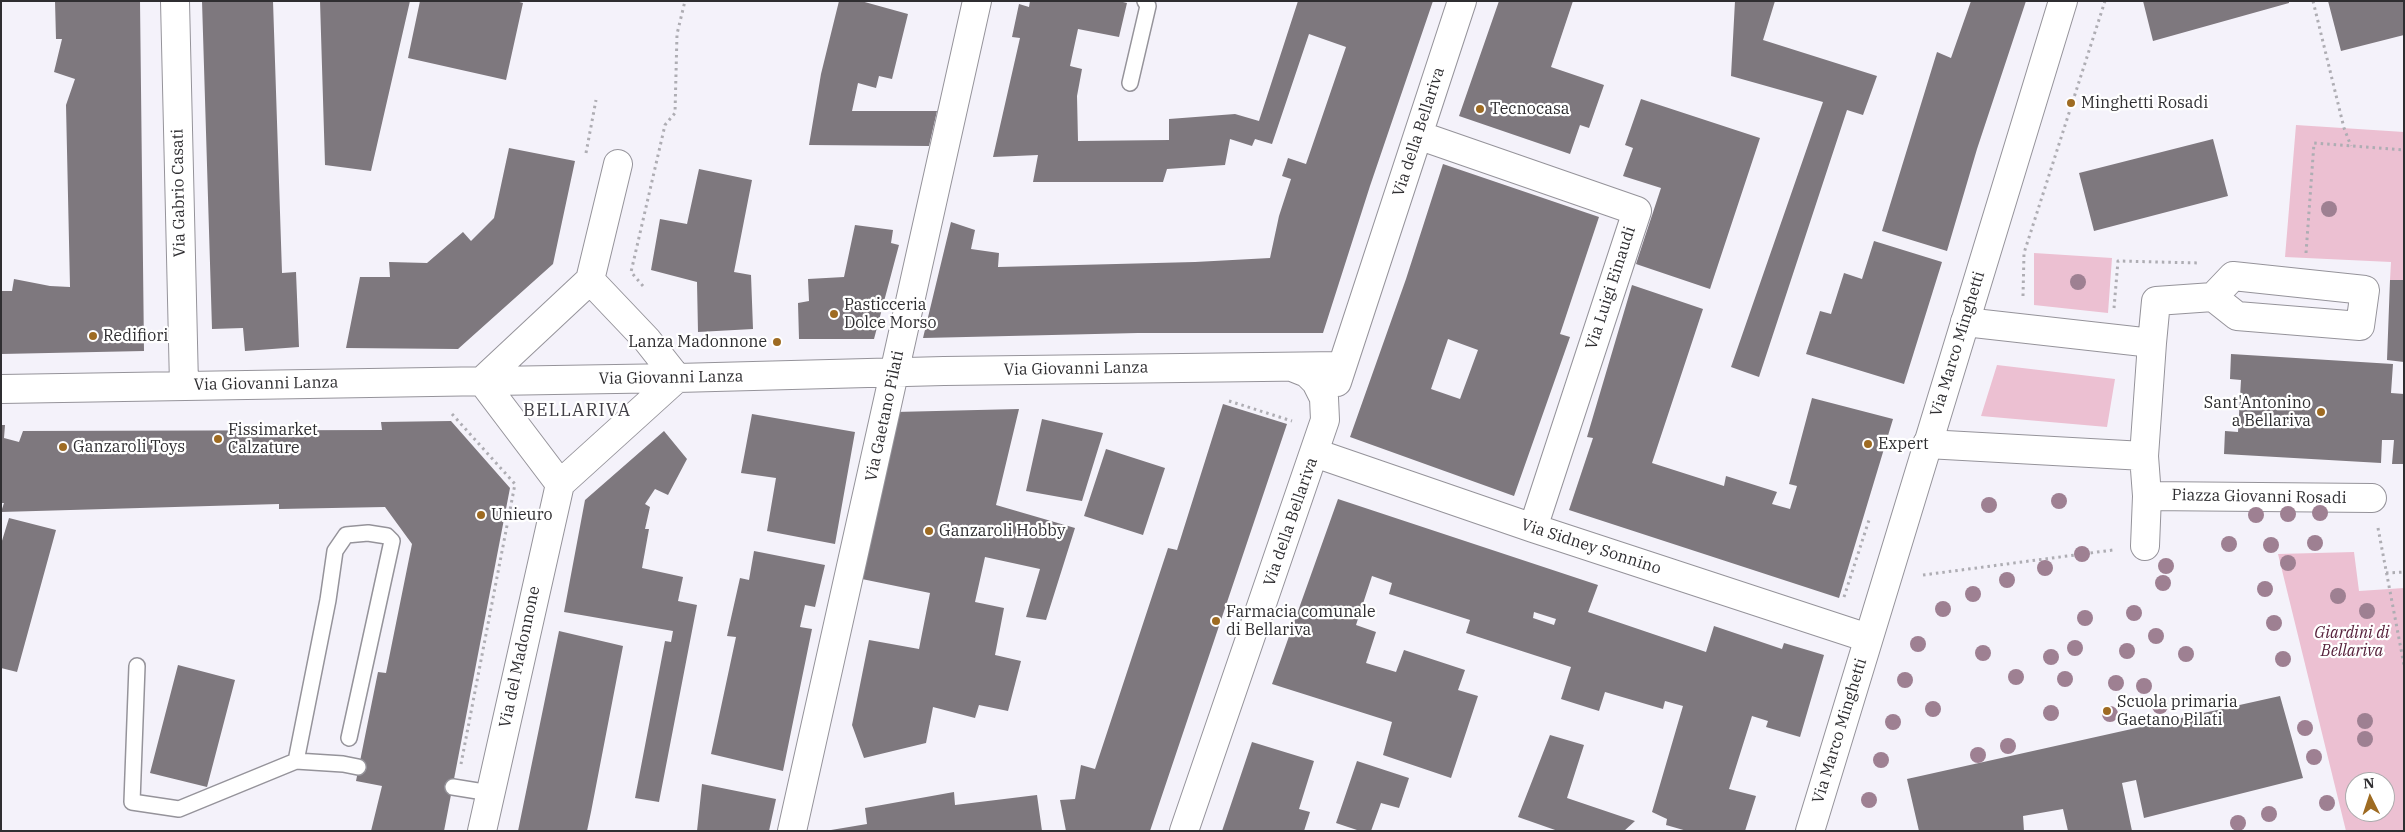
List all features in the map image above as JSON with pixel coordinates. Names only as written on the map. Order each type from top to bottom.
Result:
[{"type":"street","name":"Via Gabrio Casati","points":[[175,1],[184,385]]},
{"type":"street","name":"Via Gaetano Pilati","points":[[792,831],[977,1]]},
{"type":"street","name":"Via della Bellariva","points":[[1345,463],[1334,444],[1330,428],[1331,403],[1341,366],[1355,329],[1462,1]]},
{"type":"street","name":"Via Marco Minghetti","points":[[1810,831],[2063,1]]},
{"type":"street","name":"Via Luigi Einaudi","points":[[1418,135],[1637,210],[1533,528]]},
{"type":"street","points":[[590,280],[647,340],[677,378],[560,484],[482,381],[590,280],[618,164]]},
{"type":"street","points":[[2145,546],[2147,496],[2144,456],[2156,301],[2213,298],[2237,316],[2360,326],[2365,290],[2233,276],[2213,298]]},
{"type":"street","points":[[1965,322],[2152,343]]},
{"type":"street","name":"Via della Bellariva","points":[[1184,831],[1325,420],[1324,398],[1316,382],[1307,373],[1292,366]]},
{"type":"street","name":"Via Giovanni Lanza","points":[[1,389],[677,378],[895,372],[1341,366]]},
{"type":"street","points":[[1927,444],[2144,456]]},
{"type":"street","name":"Via Sidney Sonnino","points":[[1315,453],[1533,528],[1868,638]]},
{"type":"street","name":"Via del Madonnone","points":[[482,831],[560,484]]},
{"type":"street","name":"Piazza Giovanni Rosadi","points":[[2147,496],[2372,498]]},
{"type":"lane","points":[[1130,83],[1148,6],[1145,1]]},
{"type":"lane","points":[[296,761],[328,600],[335,551],[346,535],[368,533],[387,536],[392,541],[349,738]]},
{"type":"lane","points":[[137,666],[132,802],[179,809],[296,761],[343,764],[358,767]]},
{"type":"lane","points":[[453,787],[490,793]]},
{"type":"path","points":[[644,287],[632,272],[665,125],[675,113],[677,34],[685,1]]},
{"type":"path","points":[[2023,300],[2024,253],[2105,1]]},
{"type":"path","points":[[2313,1],[2344,128],[2351,146]]},
{"type":"path","points":[[585,159],[596,100]]},
{"type":"path","points":[[2306,258],[2314,144],[2404,150]]},
{"type":"path","points":[[1224,399],[1293,421],[1290,429]]},
{"type":"path","points":[[2372,498],[2404,665]]},
{"type":"path","points":[[1923,575],[2145,546]]},
{"type":"path","points":[[2386,573],[2404,572]]},
{"type":"green space","points":[[2296,125],[2404,132],[2404,280],[2390,280],[2391,262],[2285,257]]},
{"type":"green space","points":[[2034,253],[2112,258],[2108,313],[2034,305]]},
{"type":"green space","points":[[1997,365],[2115,379],[2107,427],[1981,416]]},
{"type":"green space","name":"Giardini di Bellariva","points":[[2354,552],[2359,591],[2404,588],[2404,831],[2346,831],[2278,554]]},
{"type":"building","points":[[55,1],[140,1],[144,351],[1,354],[1,291],[12,291],[14,279],[50,286],[70,287],[66,105],[75,79],[54,72],[62,39],[56,39]]},
{"type":"building","points":[[202,1],[273,1],[282,273],[296,272],[299,347],[245,351],[243,328],[212,329]]},
{"type":"building","points":[[320,1],[410,1],[371,171],[325,165]]},
{"type":"building","points":[[420,1],[516,1],[523,3],[506,80],[408,58]]},
{"type":"building","points":[[839,1],[861,1],[908,14],[892,79],[879,76],[876,88],[858,83],[852,111],[937,111],[929,146],[809,145],[821,74]]},
{"type":"building","points":[[1030,1],[1119,1],[1127,3],[1119,37],[1078,29],[1070,66],[1082,69],[1077,96],[1078,141],[1169,140],[1169,119],[1235,114],[1259,121],[1298,1],[1433,1],[1370,186],[1323,333],[1138,333],[923,338],[951,222],[975,230],[971,249],[999,253],[998,267],[1195,262],[1270,258],[1279,216],[1291,179],[1282,176],[1288,158],[1306,164],[1346,47],[1309,34],[1272,144],[1255,139],[1252,146],[1230,139],[1225,165],[1167,169],[1163,182],[1033,182],[1038,155],[993,157],[1020,38],[1012,37],[1019,4],[1029,7]]},
{"type":"building","points":[[1499,1],[1573,1],[1551,67],[1604,85],[1589,128],[1580,125],[1570,154],[1459,116]]},
{"type":"building","points":[[1735,1],[1775,1],[1763,40],[1877,76],[1863,115],[1847,110],[1759,377],[1731,367],[1823,102],[1731,76]]},
{"type":"building","points":[[1971,1],[2026,1],[1977,149],[1947,251],[1882,231],[1937,52],[1951,58]]},
{"type":"building","points":[[2143,1],[2289,1],[2289,3],[2153,41]]},
{"type":"building","points":[[2328,1],[2404,1],[2404,35],[2341,51]]},
{"type":"building","points":[[1641,99],[1760,138],[1710,289],[1636,264],[1661,188],[1623,176],[1633,148],[1625,145]]},
{"type":"building","points":[[2213,139],[2228,196],[2094,231],[2079,173]]},
{"type":"building","points":[[509,148],[575,161],[553,264],[458,349],[346,348],[360,277],[390,277],[389,262],[427,263],[463,232],[471,241],[494,218]]},
{"type":"building","points":[[1443,164],[1599,217],[1560,334],[1570,337],[1514,496],[1350,437],[1406,279]],"holes":[[[1448,339],[1478,350],[1460,399],[1431,389]]]},
{"type":"building","points":[[699,169],[752,180],[734,272],[751,275],[753,329],[698,332],[697,282],[651,270],[660,219],[687,224]]},
{"type":"building","points":[[855,225],[893,230],[891,243],[899,245],[874,339],[799,339],[798,303],[809,301],[808,279],[844,277]]},
{"type":"building","points":[[1874,241],[1942,262],[1904,384],[1806,354],[1820,311],[1831,314],[1844,273],[1862,279]]},
{"type":"building","points":[[2390,280],[2404,280],[2404,362],[2387,360]]},
{"type":"building","points":[[1632,285],[1703,309],[1652,463],[1724,486],[1726,476],[1777,492],[1772,504],[1790,509],[1797,486],[1789,484],[1812,398],[1893,419],[1839,598],[1569,510],[1593,438],[1587,437]]},
{"type":"building","name":"Sant'Antonino a Bellariva","points":[[2231,354],[2393,364],[2391,393],[2404,394],[2404,464],[2392,464],[2394,440],[2382,440],[2381,463],[2224,454],[2225,431],[2238,432],[2241,380],[2230,379]]},
{"type":"building","points":[[1223,404],[1287,424],[1150,831],[1066,831],[1060,800],[1075,799],[1081,765],[1095,769],[1168,548],[1177,550]]},
{"type":"building","points":[[1019,409],[996,505],[1075,528],[1046,620],[1026,617],[1040,569],[985,557],[975,602],[1004,608],[995,655],[1021,661],[1008,711],[979,705],[975,718],[933,707],[926,743],[864,758],[852,725],[869,640],[919,649],[930,593],[857,578],[895,412]]},
{"type":"building","points":[[752,414],[855,432],[835,544],[767,531],[776,478],[741,473]]},
{"type":"building","points":[[1042,419],[1103,433],[1082,501],[1026,491]]},
{"type":"building","points":[[451,421],[510,488],[444,831],[371,831],[382,786],[356,781],[378,672],[386,673],[412,544],[385,507],[279,509],[279,504],[1,512],[4,503],[1,503],[1,425],[5,425],[4,438],[19,442],[23,431],[382,430],[381,422]]},
{"type":"building","points":[[664,431],[687,459],[668,495],[655,489],[645,504],[650,507],[645,529],[649,529],[642,568],[683,577],[678,601],[697,605],[659,802],[635,798],[665,641],[671,642],[673,631],[564,612],[585,500]]},
{"type":"building","points":[[1106,449],[1165,468],[1143,535],[1084,516]]},
{"type":"building","points":[[1338,499],[1598,585],[1588,612],[1706,652],[1714,626],[1782,649],[1784,643],[1824,655],[1800,737],[1766,727],[1768,721],[1752,716],[1729,789],[1756,796],[1745,831],[1687,831],[1666,825],[1667,819],[1652,812],[1683,706],[1665,701],[1663,709],[1605,692],[1599,711],[1561,699],[1571,667],[1466,633],[1470,620],[1389,594],[1392,583],[1372,576],[1356,625],[1376,632],[1366,663],[1396,672],[1404,650],[1465,670],[1458,690],[1478,696],[1451,778],[1383,755],[1392,722],[1272,684]],"holes":[[[1534,612],[1556,619],[1554,625],[1533,618]]]},
{"type":"building","points":[[9,518],[56,530],[17,672],[1,668],[1,544]]},
{"type":"building","points":[[754,551],[825,565],[815,607],[805,605],[800,627],[812,629],[783,771],[711,754],[736,637],[727,636],[740,578],[749,580]]},
{"type":"building","points":[[559,631],[623,646],[591,812],[587,831],[518,831]]},
{"type":"building","points":[[178,665],[235,680],[207,787],[150,773]]},
{"type":"building","points":[[2280,696],[2303,778],[2144,818],[2136,780],[2122,783],[2132,831],[2068,831],[2063,809],[2023,816],[2024,831],[1919,831],[1907,779]]},
{"type":"building","points":[[1550,735],[1584,745],[1567,798],[1635,821],[1624,831],[1558,831],[1518,817]]},
{"type":"building","points":[[1252,742],[1314,761],[1299,809],[1310,812],[1304,831],[1222,831]]},
{"type":"building","points":[[1357,761],[1409,778],[1399,808],[1381,803],[1371,831],[1360,831],[1336,823]]},
{"type":"building","points":[[702,784],[776,799],[769,831],[697,831]]},
{"type":"building","points":[[954,792],[955,805],[1037,795],[1042,831],[825,831],[867,824],[865,808]]},
{"type":"place","name":"Minghetti Rosadi","points":[[2071,103]]},
{"type":"place","name":"Tecnocasa","points":[[1480,109]]},
{"type":"place","name":"Pasticceria Dolce Morso","points":[[834,314]]},
{"type":"place","name":"Redifiori","points":[[93,336]]},
{"type":"place","name":"Lanza Madonnone","points":[[777,342]]},
{"type":"place","name":"Sant'Antonino a Bellariva","points":[[2321,412]]},
{"type":"place","name":"Fissimarket Calzature","points":[[218,439]]},
{"type":"place","name":"Expert","points":[[1868,444]]},
{"type":"place","name":"Ganzaroli Toys","points":[[63,447]]},
{"type":"place","name":"Unieuro","points":[[481,515]]},
{"type":"place","name":"Ganzaroli Hobby","points":[[929,531]]},
{"type":"place","name":"Farmacia comunale di Bellariva","points":[[1216,621]]},
{"type":"place","name":"Scuola primaria Gaetano Pilati","points":[[2107,711]]},
{"type":"district","name":"BELLARIVA","points":[[577,411]]}]
